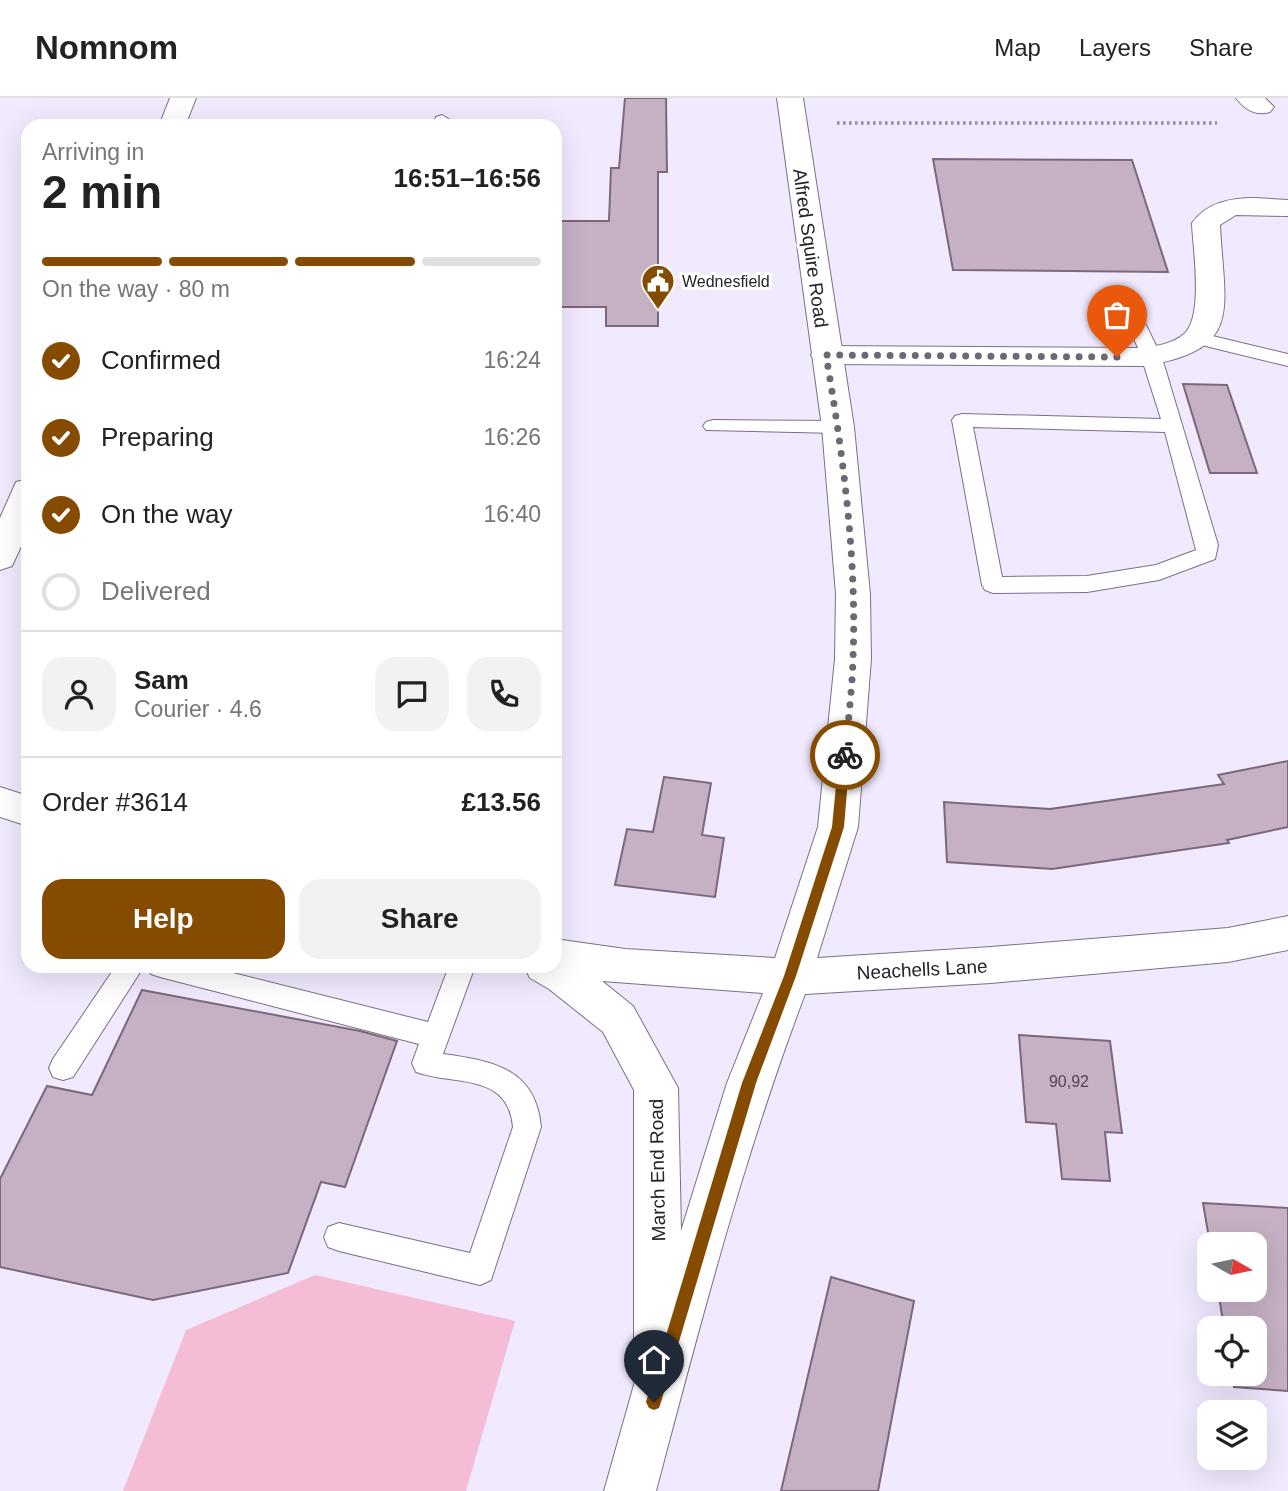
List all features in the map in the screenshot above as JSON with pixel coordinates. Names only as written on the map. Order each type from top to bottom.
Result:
[{"type":"street","points":[[175,119],[183,98]]},
{"type":"street","name":"Alfred Squire Road","points":[[790,976],[838,827],[853,659],[853,594],[838,427],[792,110]]},
{"type":"street","points":[[826,355],[1151,356],[1185,347],[1200,339],[1210,313],[1206,223],[1222,208],[1288,208]]},
{"type":"street","points":[[0,558],[21,507]]},
{"type":"street","points":[[0,803],[21,809]]},
{"type":"street","name":"Neachells Lane","points":[[562,958],[625,967],[790,976],[991,965],[1227,945],[1288,933]]},
{"type":"street","name":"March End Road","points":[[558,973],[618,1020],[656,1088],[660,1380]]},
{"type":"street","name":"March End Road","points":[[631,1491],[660,1380],[749,1083],[790,976]]},
{"type":"lane","points":[[1122,294],[1128,312],[1151,356],[1172,426],[1207,545],[1206,554],[1159,572],[1087,584],[993,584],[962,420],[1172,426]]},
{"type":"lane","points":[[1200,339],[1288,360]]},
{"type":"lane","points":[[713,426],[838,427]]},
{"type":"lane","points":[[63,1068],[126,973]]},
{"type":"lane","points":[[188,973],[436,1036]]},
{"type":"lane","points":[[339,1237],[480,1270],[527,1127],[524,1102],[513,1087],[497,1078],[426,1063],[459,973]]},
{"type":"path","points":[[792,110],[1225,123]]},
{"type":"shaded area","points":[[315,1275],[515,1321],[466,1491],[123,1491],[186,1330]]},
{"type":"building","points":[[625,98],[666,98],[667,172],[658,172],[658,326],[606,326],[606,307],[562,307],[562,221],[609,221],[611,168],[619,168]]},
{"type":"building","points":[[933,159],[1132,160],[1168,272],[953,270]]},
{"type":"building","points":[[1183,384],[1227,385],[1257,473],[1210,473]]},
{"type":"building","points":[[1288,761],[1288,827],[1227,840],[1229,843],[1052,869],[947,862],[944,802],[1050,809],[1224,784],[1218,775]]},
{"type":"building","points":[[664,777],[711,783],[702,835],[724,838],[715,897],[615,885],[627,829],[653,832]]},
{"type":"building","points":[[142,990],[360,1031],[397,1041],[345,1187],[321,1182],[288,1273],[153,1300],[0,1267],[0,1179],[47,1086],[92,1095]]},
{"type":"building","points":[[1019,1035],[1110,1041],[1122,1133],[1105,1132],[1110,1181],[1062,1179],[1056,1124],[1026,1122]]},
{"type":"building","points":[[1203,1203],[1288,1208],[1288,1391],[1234,1387],[1267,1386],[1267,1316],[1222,1316],[1220,1302],[1267,1302],[1267,1232],[1208,1232]]},
{"type":"building","points":[[831,1277],[914,1301],[878,1491],[781,1491]]},
{"type":"way so far","points":[[845,755],[853,659],[853,594],[838,427],[826,355],[1117,357]]},
{"type":"place","name":"Wednesfield","points":[[658,311]]},
{"type":"route","points":[[654,1402],[749,1083],[790,976],[838,827],[845,755]]}]
